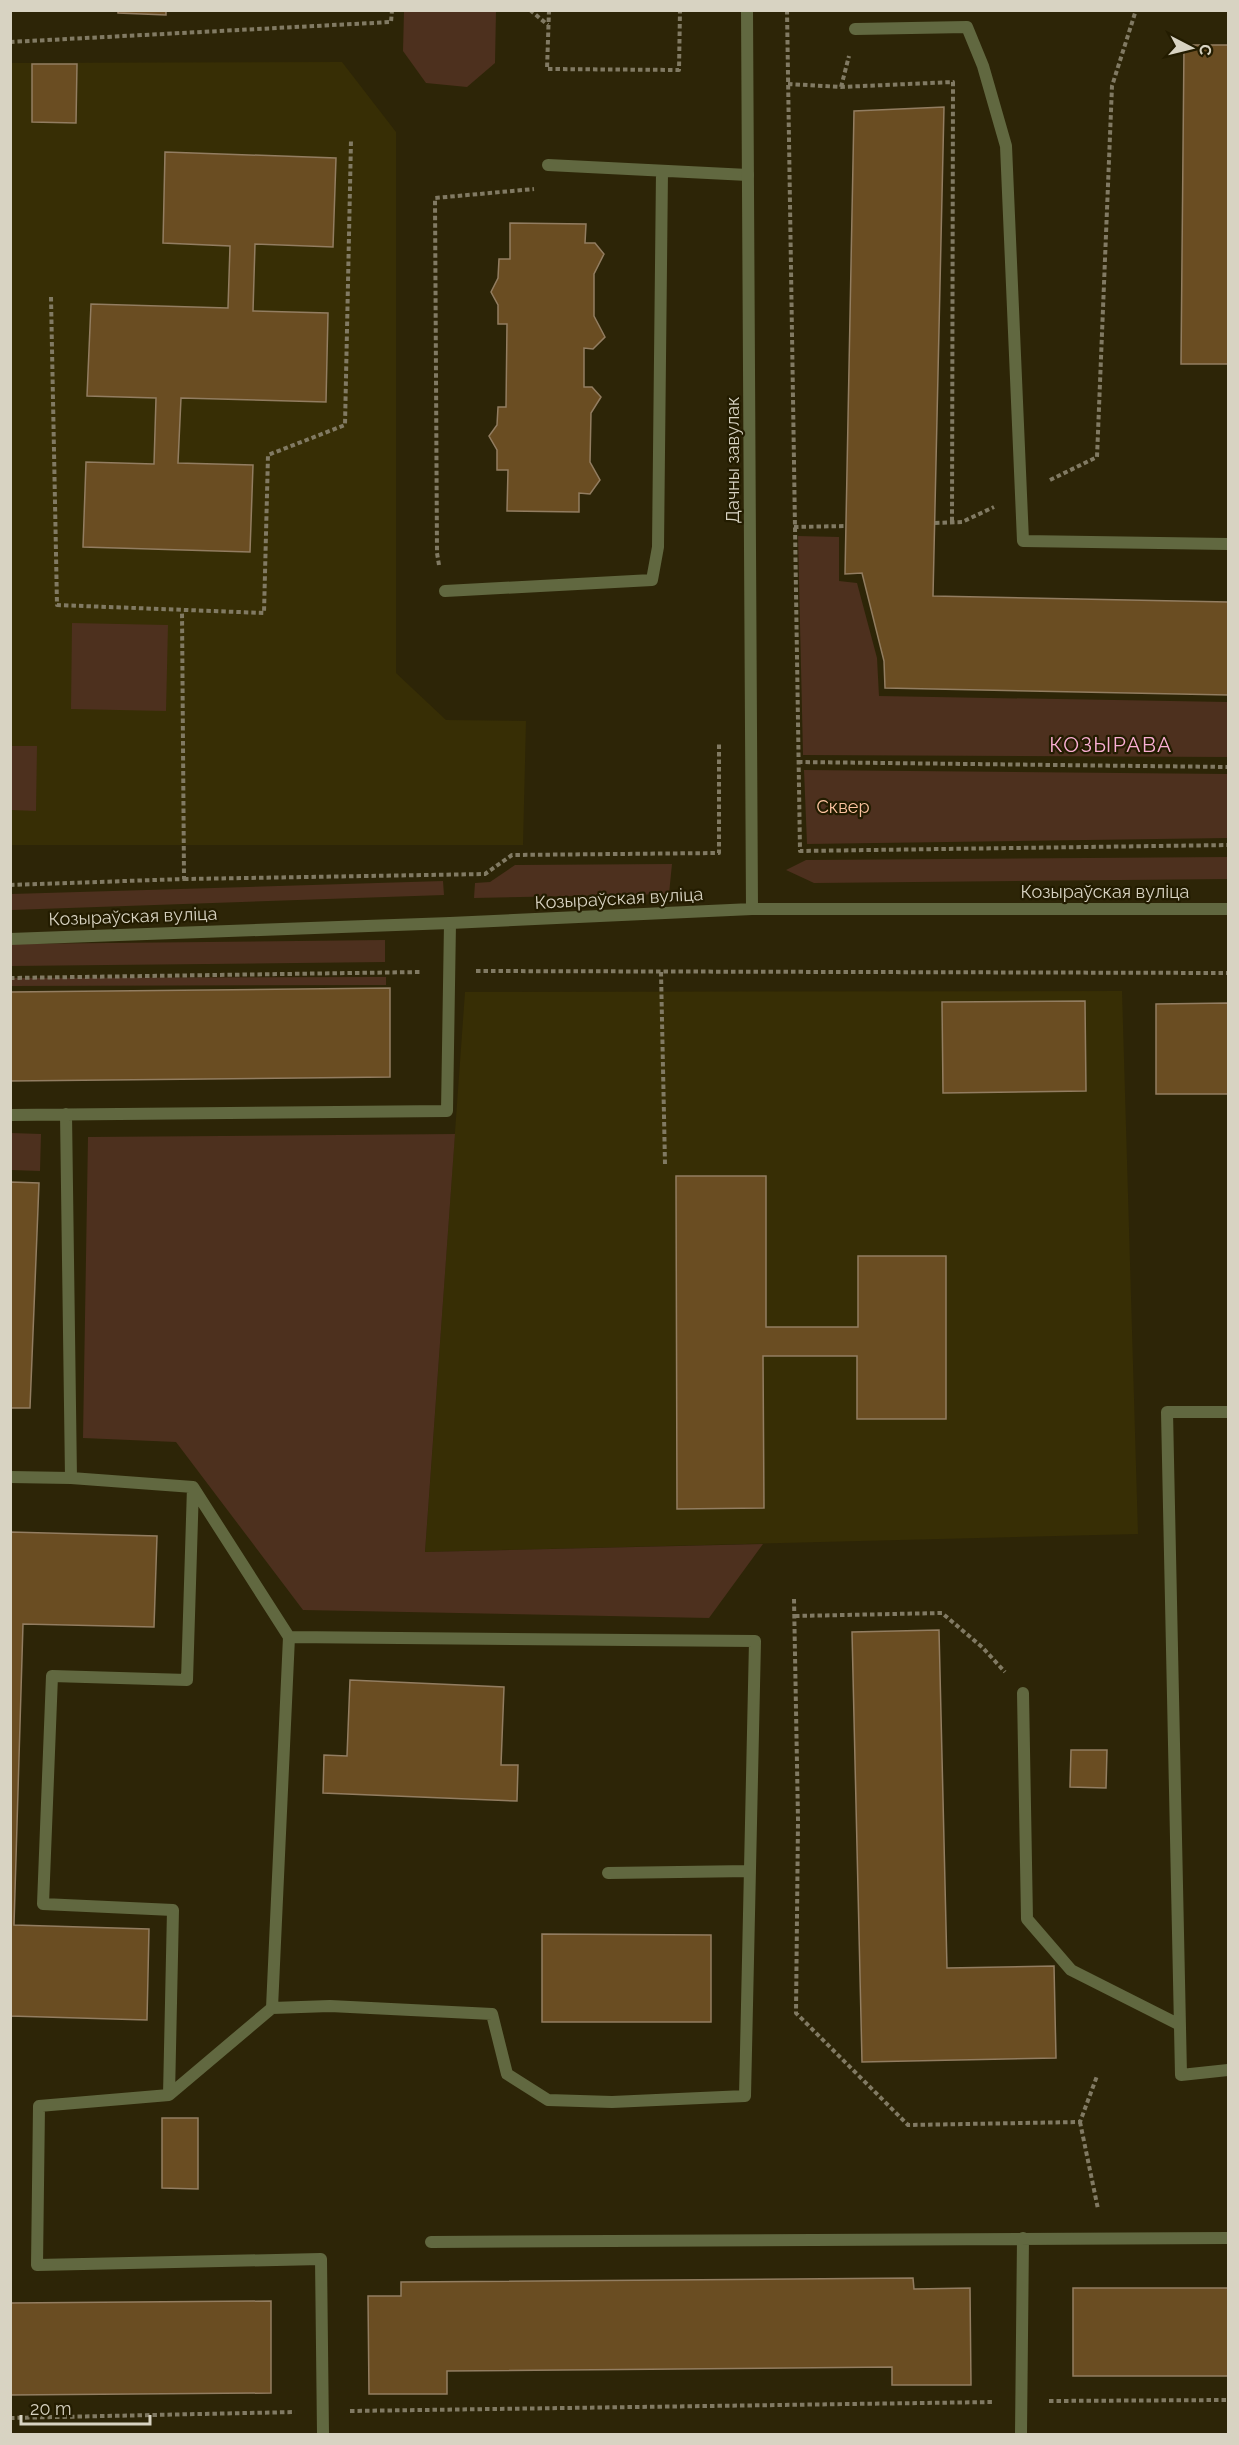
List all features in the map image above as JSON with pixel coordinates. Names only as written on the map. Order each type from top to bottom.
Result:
[{"type":"street","name":"Дачны завулак","points":[[747,10],[752,909]]},
{"type":"street","points":[[855,29],[967,27],[983,66],[1006,146],[1023,541],[1228,544]]},
{"type":"street","points":[[548,165],[748,175]]},
{"type":"street","points":[[445,591],[652,580],[658,547],[662,171]]},
{"type":"street","name":"Козыраўская вуліца","points":[[10,939],[752,909],[1228,909]]},
{"type":"street","points":[[10,1115],[447,1111],[450,923]]},
{"type":"street","points":[[66,1114],[71,1478]]},
{"type":"street","points":[[1228,1412],[1167,1412],[1178,2024],[1181,2075],[1228,2070]]},
{"type":"street","points":[[10,1477],[71,1478],[193,1487]]},
{"type":"street","points":[[193,1487],[289,1637],[272,2008]]},
{"type":"street","points":[[170,2095],[173,1910],[43,1904],[52,1676],[187,1680],[193,1487]]},
{"type":"street","points":[[289,1637],[755,1641],[745,2096],[612,2102],[548,2100],[507,2074],[492,2014],[330,2006],[272,2008],[170,2095],[39,2106],[37,2265],[321,2259],[323,2434]]},
{"type":"street","points":[[1023,1693],[1026,1919],[1071,1970],[1178,2024]]},
{"type":"street","points":[[608,1873],[750,1871]]},
{"type":"street","points":[[1021,2434],[1023,2238]]},
{"type":"street","points":[[431,2242],[1228,2238]]},
{"type":"path","points":[[10,42],[391,22],[392,10]]},
{"type":"path","points":[[530,10],[548,25]]},
{"type":"path","points":[[549,10],[547,69],[679,70],[680,10]]},
{"type":"path","points":[[787,10],[800,851],[1228,845]]},
{"type":"path","points":[[1097,457],[1112,86],[1136,10]]},
{"type":"path","points":[[788,84],[841,87],[953,82],[952,522]]},
{"type":"path","points":[[51,297],[57,605],[264,613],[268,455],[345,425],[351,140]]},
{"type":"path","points":[[445,591],[437,553],[435,198],[543,189],[548,165]]},
{"type":"path","points":[[794,527],[846,526]]},
{"type":"path","points":[[182,611],[184,879]]},
{"type":"path","points":[[10,885],[184,879],[485,874],[512,855],[719,853],[719,734]]},
{"type":"path","points":[[798,762],[1228,767]]},
{"type":"path","points":[[10,978],[450,971],[1228,973]]},
{"type":"path","points":[[661,972],[665,1164]]},
{"type":"path","points":[[794,1599],[798,1820],[796,2013],[908,2125],[1080,2122]]},
{"type":"path","points":[[795,1616],[942,1612],[982,1647],[1023,1693]]},
{"type":"path","points":[[1097,2076],[1080,2122],[1104,2238]]},
{"type":"path","points":[[10,2418],[1228,2400]]},
{"type":"shaded area","points":[[342,62],[396,132],[396,673],[446,720],[526,721],[523,845],[11,845],[10,63]]},
{"type":"shaded area","points":[[1122,991],[1138,1534],[425,1552],[465,992]]},
{"type":"green space","points":[[404,11],[496,11],[495,63],[467,87],[426,83],[403,51]]},
{"type":"green space","points":[[798,536],[839,537],[839,581],[857,583],[877,658],[879,696],[1228,702],[1228,757],[803,755]]},
{"type":"green space","points":[[72,623],[168,625],[166,711],[71,709]]},
{"type":"green space","points":[[11,746],[37,746],[36,811],[11,810]]},
{"type":"green space","name":"Сквер","points":[[804,770],[1228,774],[1228,838],[807,844]]},
{"type":"green space","points":[[1228,857],[1228,879],[814,883],[786,870],[806,860]]},
{"type":"green space","points":[[672,864],[669,894],[474,898],[475,883],[490,882],[515,865]]},
{"type":"green space","points":[[443,881],[444,895],[11,910],[11,894]]},
{"type":"green space","points":[[385,940],[385,962],[11,966],[10,944]]},
{"type":"green space","points":[[386,977],[386,985],[10,986],[11,978]]},
{"type":"green space","points":[[11,1133],[41,1134],[40,1171],[11,1170]]},
{"type":"green space","points":[[455,1134],[425,1552],[763,1544],[709,1618],[303,1610],[176,1442],[83,1438],[88,1137]]},
{"type":"building","points":[[118,10],[166,10],[166,15],[118,13]]},
{"type":"building","points":[[1184,45],[1228,45],[1228,364],[1181,364]]},
{"type":"building","points":[[32,64],[77,64],[76,123],[32,122]]},
{"type":"building","points":[[944,107],[933,596],[1228,602],[1228,695],[885,688],[884,661],[862,573],[845,574],[854,111]]},
{"type":"building","points":[[165,152],[336,158],[333,247],[255,244],[253,311],[328,313],[326,402],[181,398],[178,463],[253,465],[250,552],[83,547],[86,462],[154,464],[156,398],[87,396],[91,304],[228,308],[230,246],[163,243]]},
{"type":"building","points":[[510,223],[586,224],[585,243],[595,243],[604,254],[594,274],[594,316],[605,337],[593,349],[584,348],[584,387],[592,387],[601,397],[591,413],[590,462],[600,480],[590,494],[579,493],[579,512],[507,511],[508,470],[497,470],[497,450],[489,436],[497,425],[498,407],[506,407],[507,324],[498,324],[498,305],[491,292],[498,278],[499,259],[510,259]]},
{"type":"building","points":[[390,988],[390,1077],[10,1081],[10,992]]},
{"type":"building","points":[[1085,1001],[1086,1091],[943,1093],[942,1002]]},
{"type":"building","points":[[1228,1003],[1228,1094],[1156,1094],[1156,1004]]},
{"type":"building","points":[[676,1176],[766,1176],[766,1327],[858,1327],[858,1256],[946,1256],[946,1419],[857,1419],[857,1356],[763,1356],[764,1508],[677,1509]]},
{"type":"building","points":[[10,1182],[39,1183],[30,1408],[10,1408]]},
{"type":"building","points":[[10,1532],[157,1536],[154,1627],[23,1624],[14,1925],[149,1929],[147,2020],[10,2016]]},
{"type":"building","points":[[939,1630],[947,1968],[1054,1966],[1056,2058],[862,2062],[852,1632]]},
{"type":"building","points":[[350,1680],[504,1687],[501,1765],[518,1765],[517,1801],[323,1793],[324,1755],[347,1756]]},
{"type":"building","points":[[1071,1750],[1107,1750],[1106,1788],[1070,1787]]},
{"type":"building","points":[[542,1934],[711,1935],[711,2022],[542,2022]]},
{"type":"building","points":[[162,2118],[198,2118],[198,2189],[162,2188]]},
{"type":"building","points":[[913,2278],[914,2289],[970,2288],[971,2385],[892,2385],[892,2367],[447,2371],[447,2394],[369,2394],[368,2296],[401,2296],[401,2282]]},
{"type":"building","points":[[1073,2288],[1228,2288],[1228,2376],[1073,2376]]},
{"type":"building","points":[[271,2301],[271,2393],[10,2395],[10,2303]]},
{"type":"district","name":"КОЗЫРАВА","points":[[1111,744]]}]
